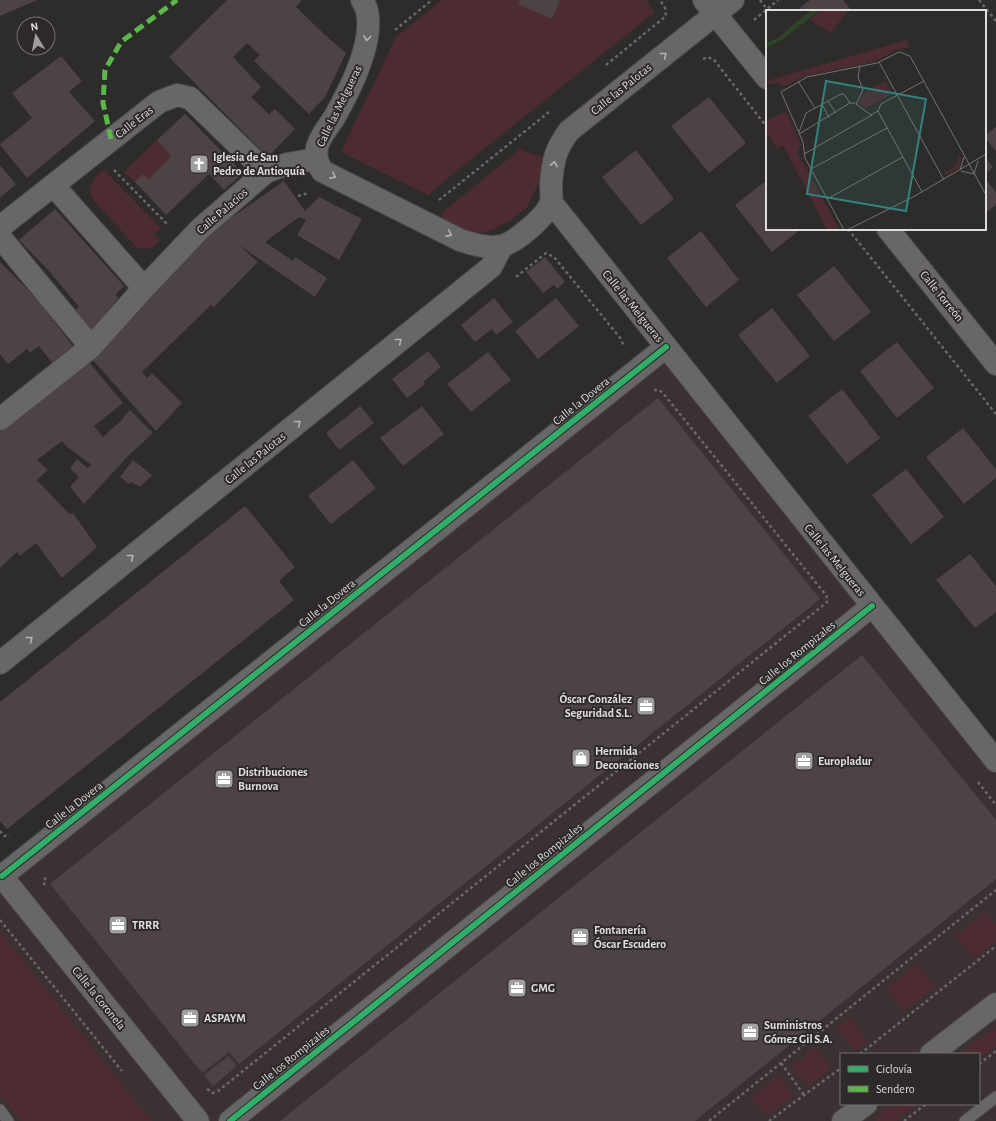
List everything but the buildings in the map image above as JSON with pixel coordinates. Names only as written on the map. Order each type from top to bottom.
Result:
[{"type":"street","name":"Calle las Melgueras","points":[[362,0],[367,10],[368,27],[366,46],[342,104],[317,146],[316,159],[322,171],[460,240],[484,247],[502,246],[513,241],[538,221],[546,212],[551,202],[996,761]]},
{"type":"street","name":"Calle las Palotas","points":[[551,202],[553,165],[557,149],[570,131],[710,7],[733,0]]},
{"type":"street","points":[[710,7],[766,77]]},
{"type":"street","name":"Calle Eras","points":[[0,227],[159,102],[177,95],[190,98],[266,172]]},
{"type":"street","name":"Calle Palacios","points":[[0,419],[91,347],[200,228],[266,172],[287,164],[316,159]]},
{"type":"street","points":[[53,185],[144,288]]},
{"type":"street","name":"Calle Torreón","points":[[889,230],[996,364]]},
{"type":"street","points":[[0,237],[91,347]]},
{"type":"street","name":"Calle las Palotas","points":[[0,663],[491,267],[502,246]]},
{"type":"street","name":"Calle la Dovera","points":[[1,875],[666,347]]},
{"type":"street","name":"Calle los Rompizales","points":[[230,1121],[872,606]]},
{"type":"street","name":"Calle la Coronela","points":[[1,875],[198,1121]]},
{"type":"street","points":[[932,1053],[996,1004]]},
{"type":"street","points":[[844,1121],[865,1105]]},
{"type":"lane","points":[[965,1121],[996,1097]]},
{"type":"lane","points":[[0,1110],[8,1121]]},
{"type":"path","points":[[394,24],[393,31],[432,0]]},
{"type":"path","points":[[760,0],[767,8]]},
{"type":"path","points":[[755,26],[753,20],[778,0]]},
{"type":"path","points":[[979,0],[996,21]]},
{"type":"path","points":[[700,60],[708,57],[714,60],[766,126]]},
{"type":"path","points":[[112,168],[172,229]]},
{"type":"path","points":[[298,196],[312,193]]},
{"type":"path","points":[[849,230],[996,414]]},
{"type":"path","points":[[515,278],[546,253],[554,257],[621,339],[624,351]]},
{"type":"path","points":[[207,1089],[213,1093],[218,1091],[828,601],[826,595],[664,393],[659,390],[655,390]]},
{"type":"path","points":[[977,780],[996,805]]},
{"type":"path","points":[[48,889],[43,882],[51,873]]},
{"type":"path","points":[[709,1121],[996,890]]},
{"type":"path","points":[[0,920],[122,1072]]},
{"type":"path","points":[[861,1053],[996,946]]},
{"type":"path","points":[[980,1063],[996,1051]]},
{"type":"path","points":[[781,1063],[804,1095]]},
{"type":"path","points":[[769,1121],[840,1069]]},
{"type":"path","points":[[904,1121],[925,1105]]},
{"type":"shaded area","points":[[442,0],[646,0],[655,12],[428,195],[341,152],[396,37]]},
{"type":"shaded area","points":[[157,140],[171,156],[149,179],[143,174],[135,182],[124,172]]},
{"type":"shaded area","points":[[520,149],[544,158],[539,182],[527,208],[508,222],[484,233],[457,231],[439,224],[443,212]]},
{"type":"shaded area","points":[[104,170],[161,228],[155,234],[160,240],[152,247],[137,248],[94,201],[91,196],[90,187],[94,180]]},
{"type":"shaded area","points":[[666,347],[996,761],[996,1121],[0,1121],[0,878]]},
{"type":"shaded area","points":[[985,912],[996,926],[996,941],[974,958],[955,936]]},
{"type":"shaded area","points":[[0,932],[151,1121],[21,1121],[0,1093]]},
{"type":"shaded area","points":[[917,964],[935,987],[904,1011],[887,988]]},
{"type":"shaded area","points":[[850,1018],[867,1041],[854,1051],[836,1028]]},
{"type":"shaded area","points":[[996,1029],[996,1045],[980,1057],[980,1053],[960,1053],[991,1030]]},
{"type":"shaded area","points":[[815,1047],[831,1069],[807,1086],[792,1066]]},
{"type":"shaded area","points":[[779,1075],[794,1096],[767,1116],[752,1098]]},
{"type":"shaded area","points":[[891,1105],[917,1105],[895,1121],[875,1121],[880,1113]]},
{"type":"marked path","points":[[111,139],[103,103],[105,70],[121,42],[177,0]]},
{"type":"cycle path","points":[[2,876],[666,347]]},
{"type":"cycle path","points":[[230,1121],[872,606]]},
{"type":"place","name":"Iglesia de San Pedro de Antioquía","points":[[199,164]]},
{"type":"place","name":"Óscar González Seguridad S.L.","points":[[646,706]]},
{"type":"place","name":"Hermida Decoraciones","points":[[581,758]]},
{"type":"place","name":"Europladur","points":[[804,761]]},
{"type":"place","name":"Distribuciones Burnova","points":[[224,779]]},
{"type":"place","name":"TRRR","points":[[118,925]]},
{"type":"place","name":"Fontanería Óscar Escudero","points":[[580,937]]},
{"type":"place","name":"GMG","points":[[517,988]]},
{"type":"place","name":"ASPAYM","points":[[190,1018]]},
{"type":"place","name":"Suministros Gómez Gil S.A.","points":[[750,1032]]}]
